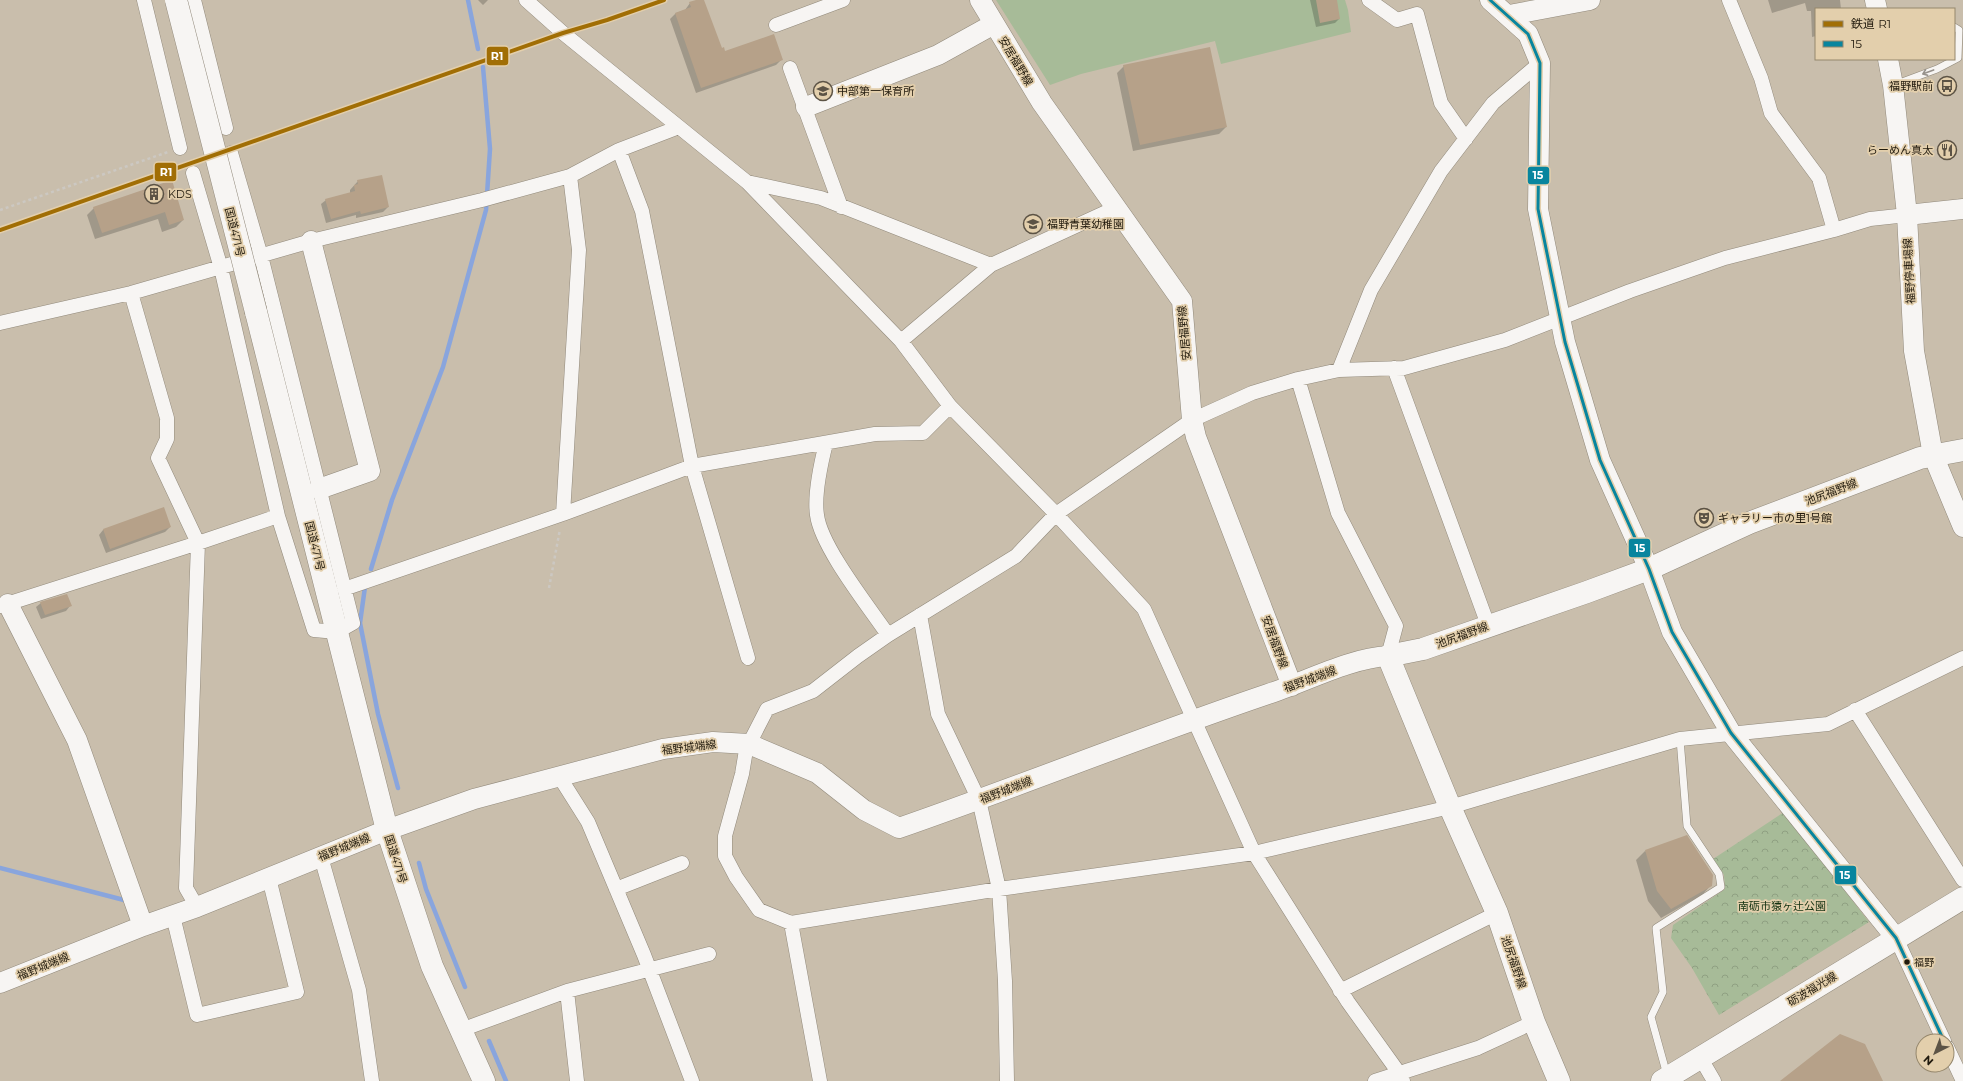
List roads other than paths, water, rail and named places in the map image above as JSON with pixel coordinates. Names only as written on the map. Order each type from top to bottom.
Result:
[{"type":"main road","name":"国道471号","points":[[176,0],[387,830],[432,966],[484,1081]]},
{"type":"main road","name":"安居福野線","points":[[980,0],[1042,103],[1182,301],[1192,420],[1196,437],[1254,583],[1292,686]]},
{"type":"main road","points":[[1490,0],[1510,16],[1528,34],[1540,63],[1538,209],[1565,342],[1600,460],[1649,569],[1672,632],[1731,733],[1896,938]]},
{"type":"main road","points":[[1510,16],[1530,6],[1590,0]]},
{"type":"main road","points":[[806,107],[938,55],[994,24]]},
{"type":"main road","name":"福野停車場線","points":[[1888,60],[1893,85],[1907,215],[1914,351],[1934,455],[1963,527]]},
{"type":"main road","points":[[1907,215],[1963,209]]},
{"type":"main road","points":[[311,242],[370,471],[319,489]]},
{"type":"main road","name":"池尻福野線","points":[[1559,1081],[1534,1022],[1497,913],[1450,807],[1388,656],[1423,649],[1649,569],[1748,523],[1920,458],[1963,450]]},
{"type":"main road","points":[[4,605],[77,740],[143,926]]},
{"type":"main road","name":"福野城端線","points":[[0,983],[143,926],[197,907],[387,830],[474,798],[663,749],[713,742],[749,744],[817,773],[864,810],[899,828],[979,800],[1194,719],[1292,686],[1369,657],[1388,656]]},
{"type":"main road","name":"砺波福光線","points":[[1665,1079],[1963,898]]},
{"type":"street","points":[[144,0],[180,148]]},
{"type":"street","points":[[194,0],[226,128]]},
{"type":"street","points":[[526,0],[563,33],[747,182],[900,341],[950,406],[1056,514],[1144,609],[1254,853],[1340,991],[1401,1077]]},
{"type":"street","points":[[776,25],[843,0]]},
{"type":"street","points":[[1369,0],[1397,20],[1417,14],[1441,103],[1466,138]]},
{"type":"street","points":[[1729,0],[1761,78],[1771,113],[1818,178],[1834,230]]},
{"type":"street","points":[[1339,370],[1371,290],[1441,171],[1493,103],[1540,63]]},
{"type":"street","points":[[790,68],[806,107],[841,207]]},
{"type":"street","points":[[0,323],[131,293],[311,242],[570,176],[619,150],[679,127]]},
{"type":"street","points":[[619,150],[642,211],[692,466],[748,658]]},
{"type":"street","points":[[193,173],[221,268],[278,516],[314,630],[337,632],[353,623],[261,256],[231,153]]},
{"type":"street","points":[[564,514],[579,250],[570,176]]},
{"type":"street","points":[[747,182],[821,198],[991,265]]},
{"type":"street","points":[[900,341],[991,265],[1115,208]]},
{"type":"street","points":[[1907,215],[1870,219],[1834,230],[1725,258],[1630,291],[1505,340],[1404,368],[1339,370],[1298,379],[1252,393],[1192,420],[1056,514],[1016,556],[888,635],[813,691],[767,709],[749,744],[725,836],[725,856],[736,877],[759,910],[791,923],[999,889],[1254,853],[1450,807],[1680,739],[1828,724],[1963,658]]},
{"type":"street","points":[[131,293],[167,418],[167,439],[158,458],[198,543],[186,888],[197,907]]},
{"type":"street","points":[[1394,368],[1488,626]]},
{"type":"street","points":[[1298,379],[1338,513],[1396,626],[1388,656]]},
{"type":"street","points":[[344,589],[564,514],[692,466],[875,434],[923,432],[950,406]]},
{"type":"street","points":[[826,443],[819,471],[817,515],[827,545],[888,635]]},
{"type":"street","points":[[4,605],[278,516]]},
{"type":"street","points":[[920,615],[938,714],[979,800],[999,889],[1005,982],[1007,1081]]},
{"type":"street","points":[[1855,710],[1963,880]]},
{"type":"street","points":[[559,776],[588,822],[649,969],[692,1081]]},
{"type":"street","points":[[321,856],[359,990],[372,1081]]},
{"type":"street","points":[[616,889],[682,863]]},
{"type":"street","points":[[173,916],[197,1015],[297,992],[269,878]]},
{"type":"street","points":[[1340,991],[1497,913]]},
{"type":"street","points":[[791,923],[820,1081]]},
{"type":"street","points":[[1896,938],[1940,1033]]},
{"type":"street","points":[[461,1030],[567,991],[709,954]]},
{"type":"street","points":[[567,991],[577,1081]]},
{"type":"street","points":[[1375,1081],[1401,1077],[1478,1048],[1534,1022]]},
{"type":"street","points":[[1700,1057],[1714,1081]]},
{"type":"street","points":[[1955,1064],[1963,1081]]},
{"type":"lane","points":[[1955,28],[1958,30],[1958,58],[1955,60]]},
{"type":"lane","points":[[1893,85],[1937,69],[1954,60]]},
{"type":"lane","points":[[1665,1079],[1651,1017],[1663,992],[1656,928],[1721,887],[1719,874],[1687,826],[1680,739]]},
{"type":"waterway","points":[[468,0],[478,49]]},
{"type":"waterway","points":[[371,569],[392,500],[443,367],[486,210],[490,149],[483,67]]},
{"type":"waterway","points":[[365,587],[360,623],[378,714],[398,788]]},
{"type":"waterway","points":[[419,863],[426,889],[465,987]]},
{"type":"waterway","points":[[0,868],[124,900]]},
{"type":"waterway","points":[[489,1041],[506,1081]]},
{"type":"rail line","name":"R1","points":[[0,230],[563,33],[607,20],[664,0]]},
{"type":"place","name":"福野駅前","points":[[1947,86]]},
{"type":"place","name":"中部第一保育所","points":[[823,91]]},
{"type":"place","name":"らーめん真太","points":[[1947,150]]},
{"type":"place","name":"KDS","points":[[154,194]]},
{"type":"place","name":"福野青葉幼稚園","points":[[1033,224]]},
{"type":"place","name":"ギャラリー市の里1号館","points":[[1704,518]]},
{"type":"place","name":"福野","points":[[1907,962]]},
{"type":"park label","name":"南砺市猿ヶ辻公園","points":[[1782,906]]}]
